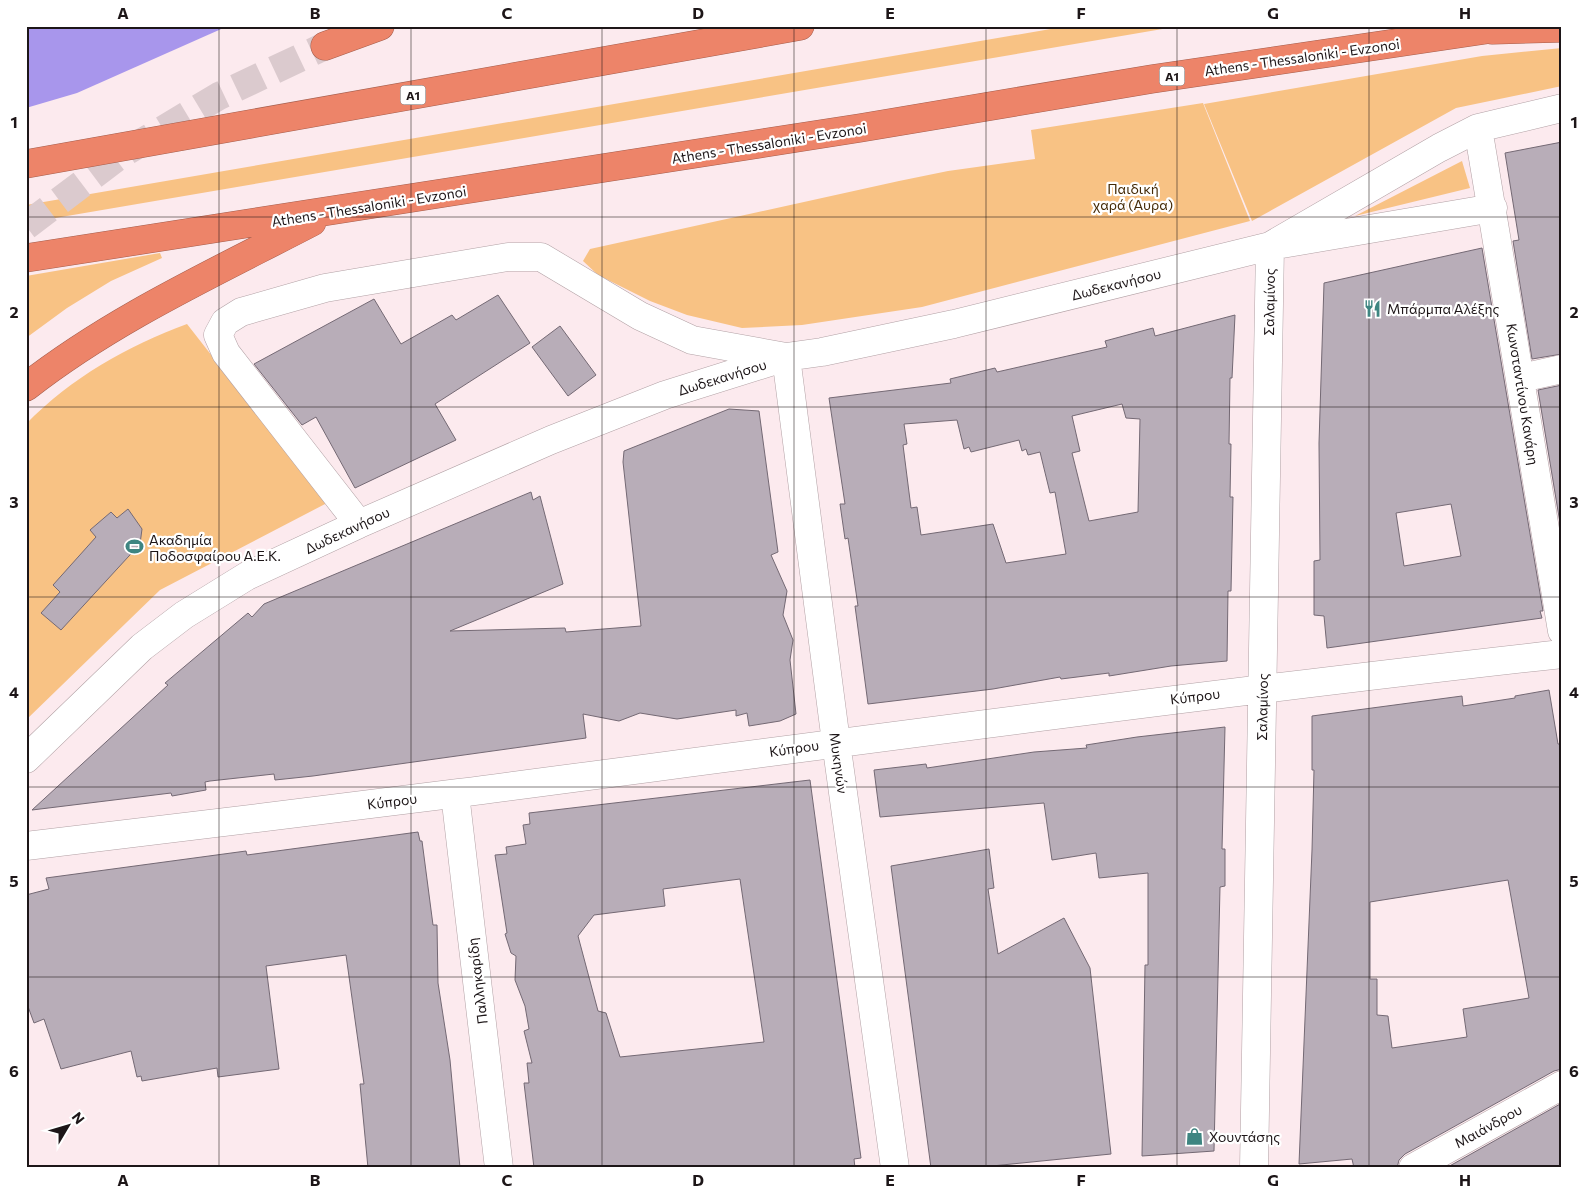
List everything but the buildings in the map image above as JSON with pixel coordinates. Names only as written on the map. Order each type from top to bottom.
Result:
[{"type":"highway","points":[[325,46],[380,26]]},
{"type":"highway","name":"Α1","points":[[26,164],[800,26]]},
{"type":"highway","name":"Athens - Thessaloniki - Evzonoi","points":[[26,258],[850,130],[1152,79],[1498,28],[1562,28]]},
{"type":"highway","points":[[26,387],[61,360],[142,310],[331,212]]},
{"type":"street","name":"Δωδεκανήσου","points":[[26,759],[142,647],[184,615],[247,576],[359,524],[551,440],[665,395],[786,357],[822,352],[954,324],[1270,246],[1439,148],[1478,128],[1562,108]]},
{"type":"street","name":"Κωνσταντίνου Κανάρη","points":[[1478,128],[1493,208],[1562,631]]},
{"type":"street","points":[[1270,246],[1493,208]]},
{"type":"street","name":"Σαλαμίνος","points":[[1254,1168],[1270,246]]},
{"type":"street","points":[[359,524],[226,353],[218,335],[225,322],[241,312],[325,288],[508,257],[541,256],[640,316],[692,340],[786,357]]},
{"type":"street","name":"Μυκηνών","points":[[786,357],[836,742],[895,1168]]},
{"type":"street","points":[[1521,378],[1562,369]]},
{"type":"street","name":"Κύπρου","points":[[26,846],[455,794],[836,742],[1262,688],[1562,654]]},
{"type":"street","name":"Παλληκαρίδη","points":[[455,794],[498,1168]]},
{"type":"street","name":"Μαιάνδρου","points":[[1413,1168],[1562,1085]]},
{"type":"green space","points":[[1068,26],[1180,26],[26,223],[26,205]]},
{"type":"green space","points":[[1562,48],[1562,86],[1456,108],[1252,221],[1204,104],[1482,56]]},
{"type":"green space","name":"Παιδική χαρά (Αυρα)","points":[[1203,103],[1250,221],[922,307],[802,325],[742,328],[687,315],[650,301],[598,275],[583,261],[590,249],[948,171],[1035,159],[1031,130]]},
{"type":"green space","points":[[1462,161],[1470,188],[1355,216]]},
{"type":"green space","points":[[160,253],[162,258],[111,281],[67,308],[26,338],[26,276]]},
{"type":"green space","name":"Ακαδημία Ποδοσφαίρου Α.Ε.Κ.","points":[[187,324],[327,503],[160,590],[26,720],[26,424],[62,392],[101,365],[143,342]]},
{"type":"shaded area","points":[[36,26],[228,26],[77,93],[26,108],[26,30]]},
{"type":"tunnel","points":[[26,226],[119,156],[219,96],[325,46]]},
{"type":"place","name":"Μπάρμπα Αλέξης","points":[[1373,308]]},
{"type":"place","name":"Ακαδημία Ποδοσφαίρου Α.Ε.Κ.","points":[[135,547]]},
{"type":"place","name":"Χουντάσης","points":[[1195,1136]]}]
